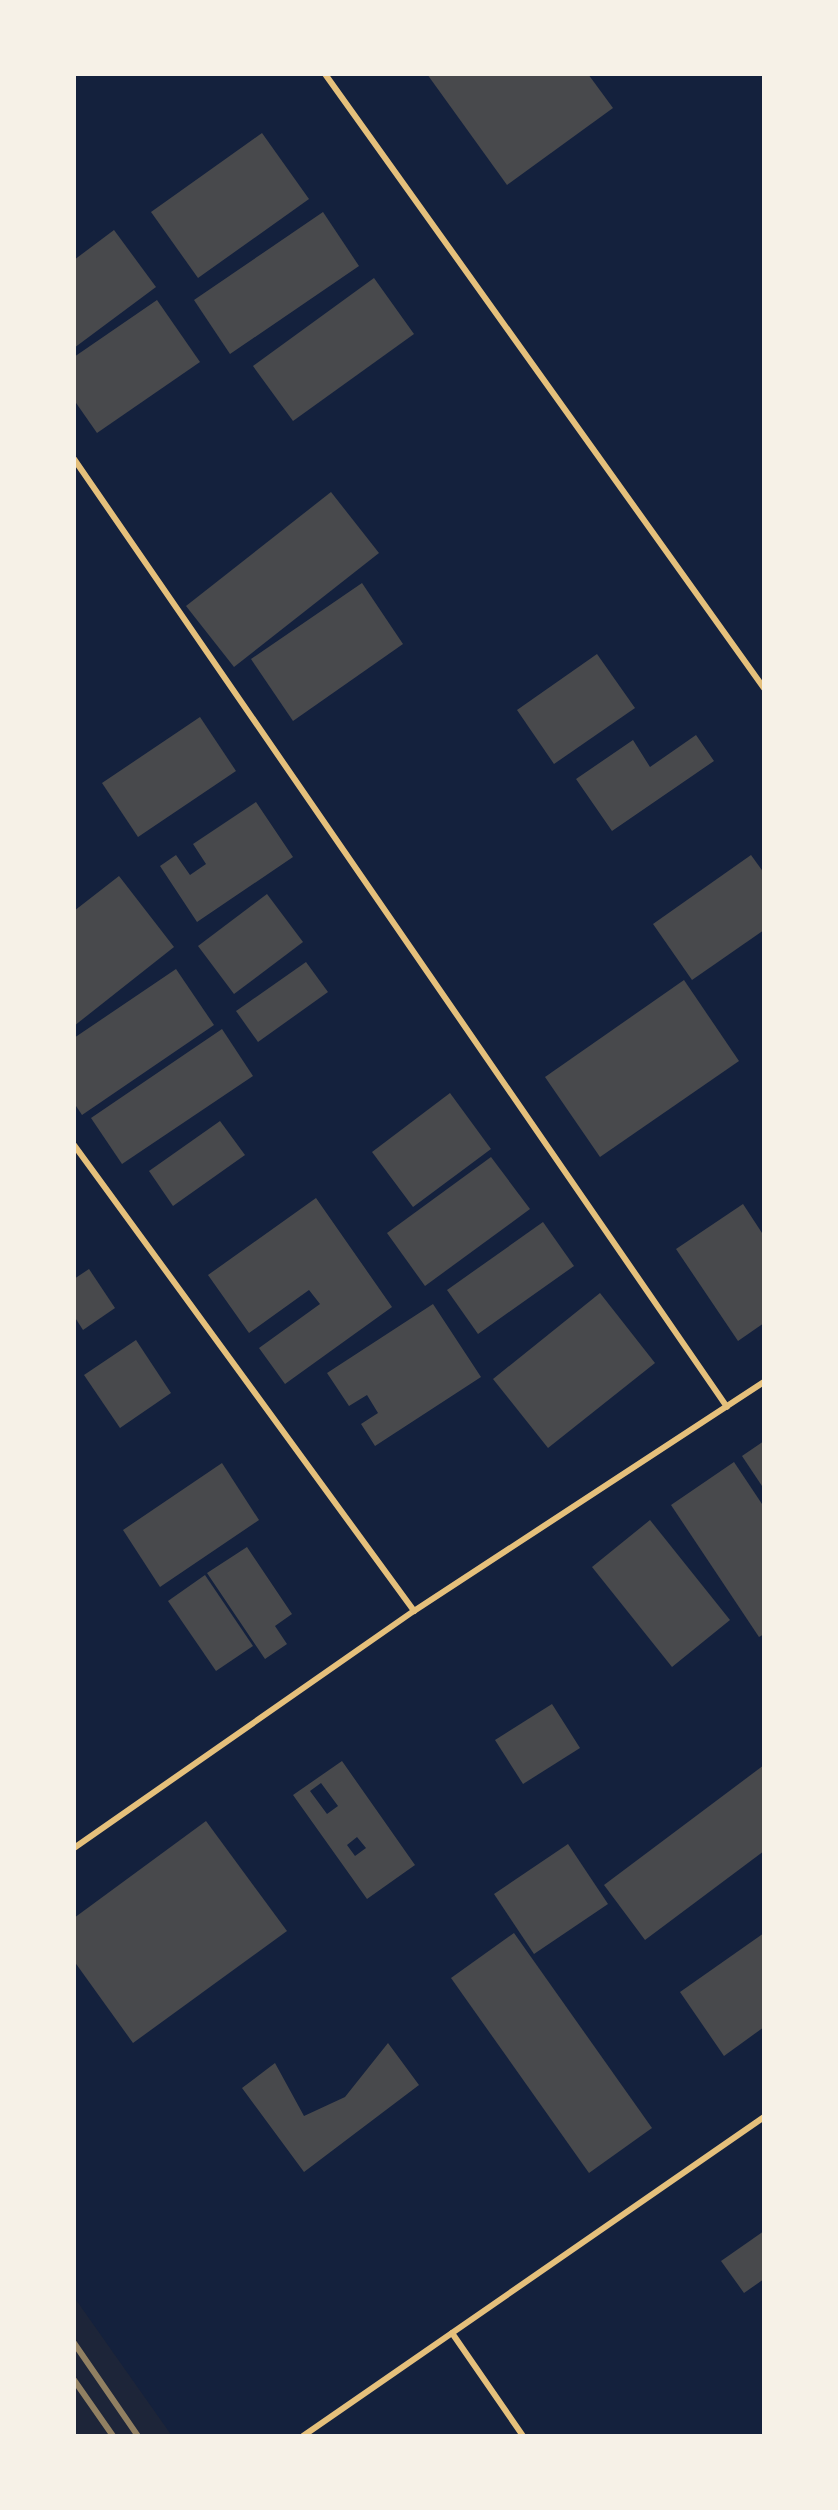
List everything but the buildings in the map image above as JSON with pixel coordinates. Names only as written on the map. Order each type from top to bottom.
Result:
[{"type":"lane","points":[[325,74],[764,688]]},
{"type":"lane","points":[[74,459],[727,1407]]},
{"type":"lane","points":[[74,1145],[414,1611]]},
{"type":"lane","points":[[74,1848],[414,1611],[764,1382]]},
{"type":"lane","points":[[303,2436],[764,2117]]},
{"type":"lane","points":[[452,2333],[523,2436]]},
{"type":"shaded area","points":[[74,2297],[172,2436],[74,2436]]},
{"type":"railway","points":[[74,2343],[138,2436]]},
{"type":"railway","points":[[74,2380],[113,2436]]}]
